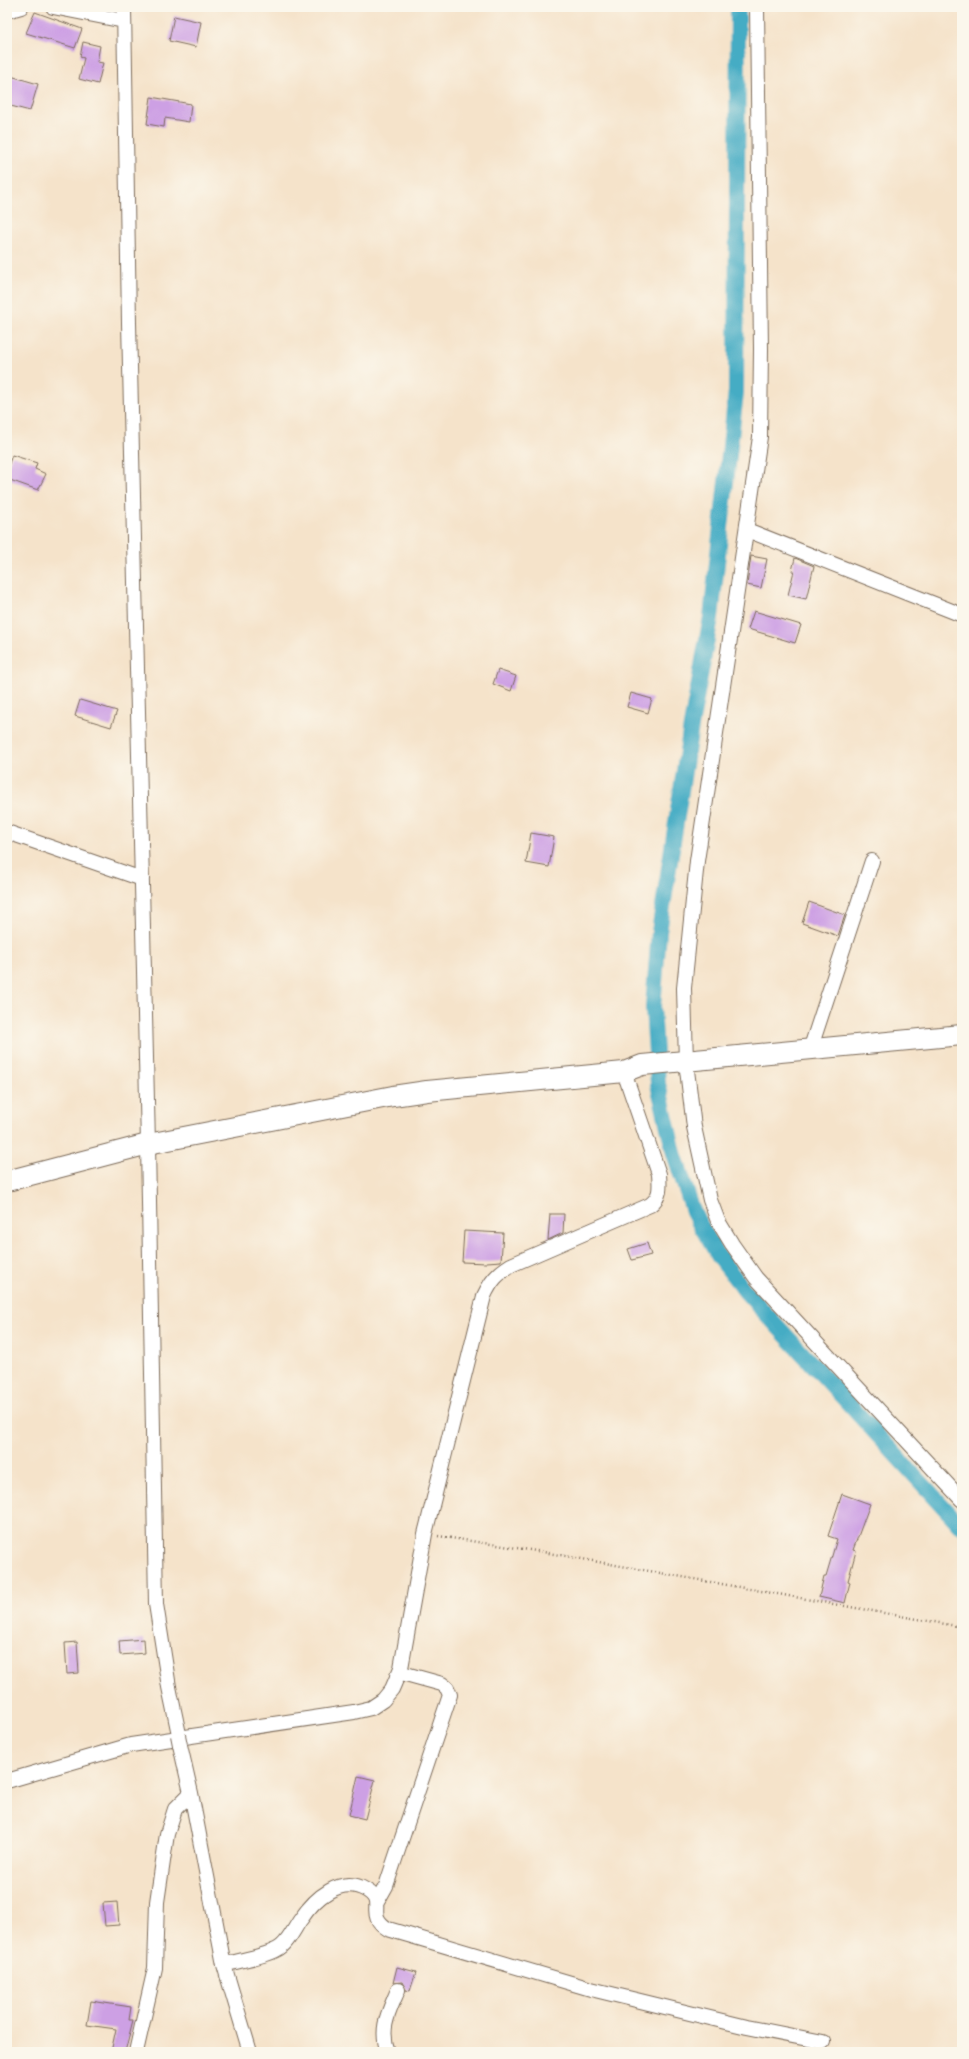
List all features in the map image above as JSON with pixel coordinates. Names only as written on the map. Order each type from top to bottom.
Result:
[{"type":"street","points":[[7,11],[21,7]]},
{"type":"street","points":[[53,7],[124,21]]},
{"type":"street","points":[[124,7],[129,323],[148,1144],[156,1604],[179,1740],[191,1793],[224,1964],[250,2052]]},
{"type":"street","points":[[757,7],[761,349],[760,437],[748,530],[697,861],[684,988],[686,1062],[694,1127],[710,1200],[718,1221],[756,1278],[962,1500]]},
{"type":"street","points":[[748,530],[962,615]]},
{"type":"street","points":[[7,832],[142,879]]},
{"type":"street","points":[[810,1050],[872,861]]},
{"type":"street","points":[[7,1181],[148,1144],[420,1092],[633,1069],[666,1063],[962,1035]]},
{"type":"street","points":[[633,1069],[659,1174],[660,1187],[657,1200],[650,1205],[511,1265],[500,1272],[490,1282],[484,1296],[424,1534],[401,1668],[405,1675],[447,1688],[450,1691],[449,1701],[386,1886],[377,1902],[376,1917],[380,1924],[388,1929],[592,1989],[747,2027],[823,2042]]},
{"type":"street","points":[[7,1781],[131,1745],[179,1740],[371,1708],[383,1700],[405,1675]]},
{"type":"street","points":[[136,2052],[154,1968],[157,1902],[167,1834],[175,1809],[191,1793]]},
{"type":"street","points":[[224,1964],[270,1952],[282,1946],[311,1905],[330,1890],[348,1885],[357,1886],[373,1894],[377,1902]]},
{"type":"street","points":[[388,2052],[383,2034],[384,2025],[398,1990]]},
{"type":"path","points":[[424,1534],[543,1552],[962,1627]]},
{"type":"building","points":[[35,12],[82,29],[75,48],[26,33]]},
{"type":"building","points":[[174,16],[201,22],[196,47],[169,41]]},
{"type":"building","points":[[83,42],[100,46],[97,62],[103,63],[98,84],[79,79],[84,58],[80,57]]},
{"type":"building","points":[[7,75],[38,84],[30,111],[7,105]]},
{"type":"building","points":[[151,97],[191,104],[189,122],[165,118],[164,127],[147,124]]},
{"type":"building","points":[[12,455],[37,463],[35,469],[46,474],[38,490],[7,479],[7,469]]},
{"type":"building","points":[[751,556],[767,559],[761,588],[747,585]]},
{"type":"building","points":[[795,558],[814,566],[806,599],[788,595],[794,571],[792,571]]},
{"type":"building","points":[[754,611],[801,625],[795,643],[748,629]]},
{"type":"building","points":[[498,670],[516,676],[511,691],[493,684]]},
{"type":"building","points":[[631,693],[652,699],[648,713],[627,707]]},
{"type":"building","points":[[80,700],[117,711],[111,727],[75,716]]},
{"type":"building","points":[[531,833],[554,837],[549,867],[526,863]]},
{"type":"building","points":[[809,902],[845,915],[838,936],[802,923]]},
{"type":"building","points":[[550,1214],[564,1214],[563,1233],[548,1240]]},
{"type":"building","points":[[464,1231],[503,1233],[501,1261],[486,1263],[462,1262]]},
{"type":"building","points":[[647,1243],[651,1255],[632,1260],[628,1249]]},
{"type":"building","points":[[842,1494],[870,1504],[853,1550],[856,1551],[848,1581],[850,1582],[845,1603],[819,1597],[824,1576],[826,1576],[837,1539],[828,1536]]},
{"type":"building","points":[[144,1639],[145,1653],[120,1655],[119,1641]]},
{"type":"building","points":[[77,1642],[79,1673],[67,1674],[65,1643]]},
{"type":"building","points":[[358,1776],[375,1780],[365,1819],[349,1815]]},
{"type":"building","points":[[117,1902],[119,1925],[105,1926],[103,1903]]},
{"type":"building","points":[[397,1967],[416,1972],[410,1991],[406,1990],[402,1982],[393,1983]]},
{"type":"building","points":[[91,2001],[131,2007],[129,2020],[133,2020],[125,2052],[111,2052],[116,2029],[87,2025]]},
{"type":"waterway","points":[[738,7],[736,392],[711,617],[691,726],[659,932],[653,1007],[658,1084],[674,1153],[694,1214],[719,1257],[745,1291],[962,1527]]}]
